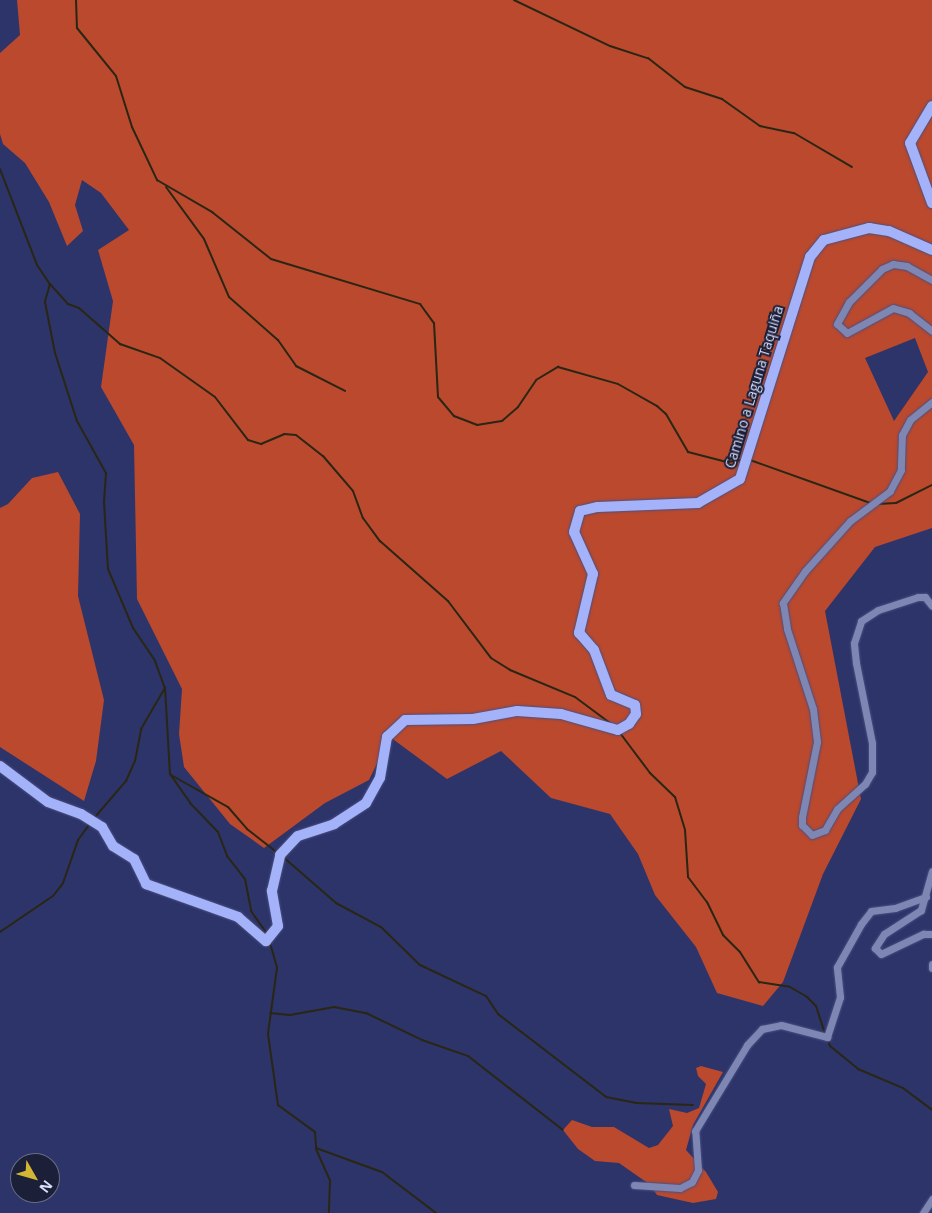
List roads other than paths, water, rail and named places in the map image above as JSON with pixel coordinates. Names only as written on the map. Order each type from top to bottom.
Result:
[{"type":"street","points":[[932,106],[910,143],[932,203]]},
{"type":"street","name":"Camino a Laguna Taquiña","points":[[0,766],[48,802],[81,814],[102,827],[113,846],[134,860],[146,884],[238,917],[266,941],[278,926],[272,891],[280,855],[298,836],[312,828],[334,824],[366,803],[380,778],[387,737],[404,720],[473,718],[517,711],[561,714],[618,730],[628,724],[636,714],[635,705],[611,695],[594,650],[579,633],[593,574],[574,532],[580,511],[598,507],[698,503],[740,479],[810,257],[824,240],[869,228],[889,231],[932,250]]},
{"type":"street","points":[[932,280],[907,266],[892,264],[882,269],[849,302],[837,324],[847,333],[892,308],[909,313],[932,330]]},
{"type":"street","points":[[932,402],[910,420],[902,435],[900,470],[890,491],[845,526],[804,571],[783,603],[785,622],[813,709],[817,742],[802,817],[802,825],[812,835],[825,830],[837,809],[870,778],[874,765],[854,643],[861,621],[878,610],[918,597],[925,597],[932,606]]},
{"type":"street","points":[[932,871],[926,897],[917,914],[884,934],[875,948],[882,954],[923,934],[932,934]]},
{"type":"street","points":[[634,1185],[680,1188],[692,1182],[698,1170],[695,1131],[726,1074],[752,1038],[762,1029],[781,1025],[826,1037],[840,997],[837,967],[861,924],[871,911],[894,908],[926,897]]},
{"type":"street","points":[[923,1213],[932,1199]]},
{"type":"waterway","points":[[76,0],[77,28],[116,76],[132,127],[157,180],[212,212],[271,259],[420,304],[434,323],[438,397],[454,416],[477,425],[502,421],[518,407],[536,380],[558,367],[618,384],[657,406],[666,414],[688,452],[727,462],[743,460]]},
{"type":"waterway","points":[[514,0],[610,46],[648,58],[685,87],[722,99],[760,126],[794,133],[852,167]]},
{"type":"waterway","points":[[0,169],[37,265],[50,284],[45,302],[55,353],[77,421],[106,473],[104,502],[108,569],[133,628],[155,661],[165,688],[170,774],[190,803],[218,832],[227,856],[245,879],[251,911],[267,934]]},
{"type":"waterway","points":[[166,187],[204,239],[229,297],[278,340],[296,366],[345,391]]},
{"type":"waterway","points":[[50,284],[68,304],[79,308],[120,344],[160,358],[215,397],[248,440],[261,444],[284,434],[296,435],[323,456],[353,491],[363,518],[380,541],[448,601],[491,658],[510,670],[575,697],[610,723]]},
{"type":"waterway","points":[[750,460],[870,503]]},
{"type":"waterway","points":[[877,504],[896,503],[932,485]]},
{"type":"waterway","points":[[95,817],[126,781],[135,761],[141,729],[165,688]]},
{"type":"waterway","points":[[620,733],[650,773],[675,797],[685,830],[688,877],[707,902],[723,935],[740,952],[759,982],[790,987],[807,997],[816,1006],[825,1034]]},
{"type":"waterway","points":[[171,775],[228,807],[247,829],[276,852]]},
{"type":"waterway","points":[[0,932],[53,896],[63,883],[78,840],[89,825]]},
{"type":"waterway","points":[[282,856],[336,903],[381,927],[420,965],[486,996],[498,1014],[606,1097],[636,1103],[693,1105]]},
{"type":"waterway","points":[[270,943],[277,968],[268,1034],[278,1105],[315,1132],[316,1148],[382,1172],[436,1213]]},
{"type":"waterway","points":[[270,1013],[290,1015],[334,1007],[366,1013],[422,1040],[468,1056],[563,1130]]},
{"type":"waterway","points":[[827,1038],[830,1046],[858,1069],[903,1088],[932,1110]]},
{"type":"waterway","points":[[316,1149],[330,1180],[329,1213]]}]
